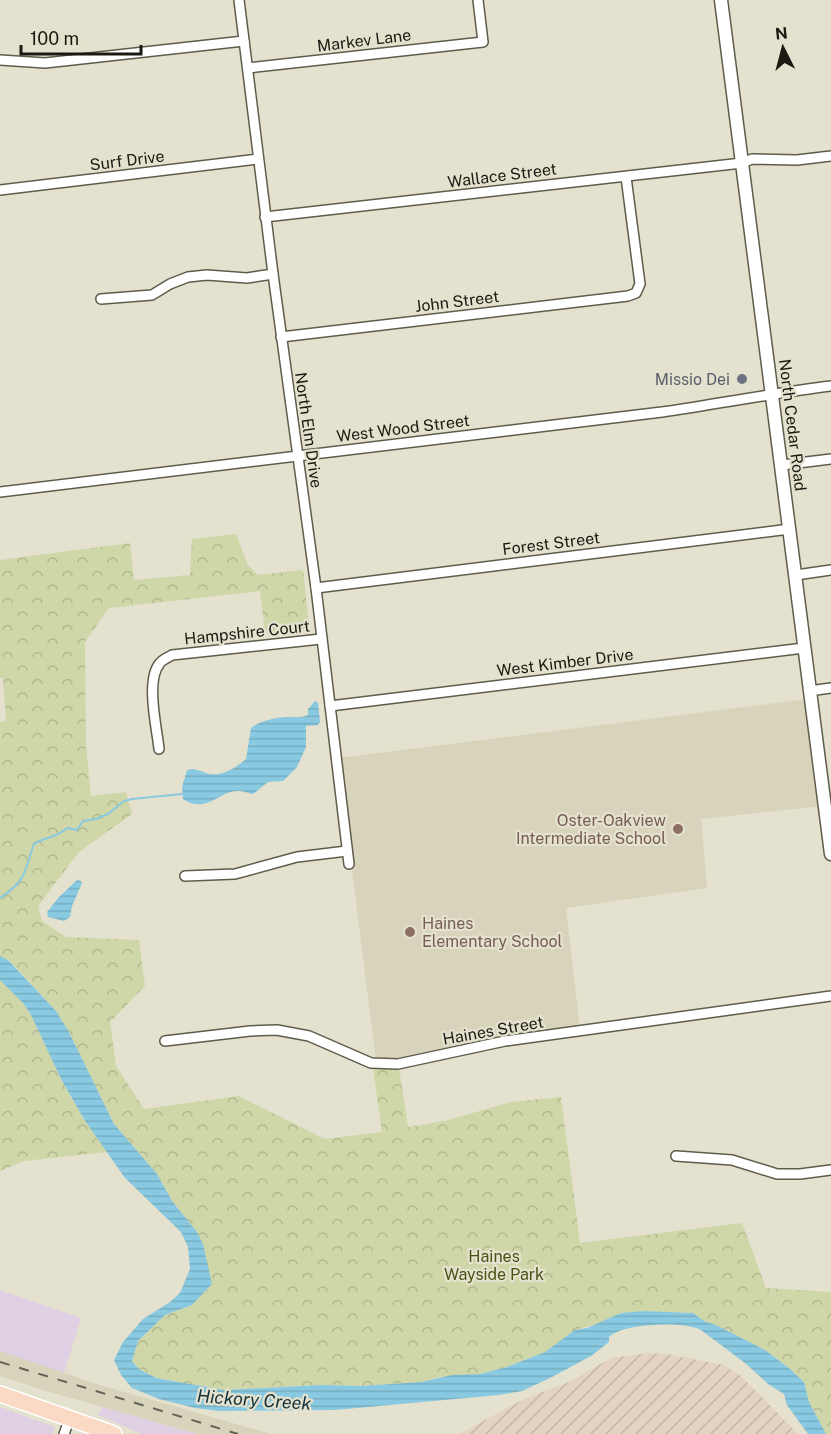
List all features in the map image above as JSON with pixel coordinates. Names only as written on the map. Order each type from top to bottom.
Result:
[{"type":"main road","points":[[0,1394],[114,1434]]},
{"type":"street","name":"North Elm Drive","points":[[238,0],[316,588],[349,864]]},
{"type":"street","name":"Markev Lane","points":[[248,68],[483,42],[478,0]]},
{"type":"street","name":"North Cedar Road","points":[[721,0],[809,691],[828,808],[831,854]]},
{"type":"street","points":[[0,60],[45,63],[244,41]]},
{"type":"street","name":"Wallace Street","points":[[265,217],[742,164],[752,159],[797,160],[831,156]]},
{"type":"street","name":"Surf Drive","points":[[0,190],[258,159]]},
{"type":"street","name":"John Street","points":[[281,337],[628,296],[636,293],[640,284],[626,177]]},
{"type":"street","points":[[101,299],[152,295],[188,277],[207,275],[247,278],[273,274]]},
{"type":"street","name":"West Wood Street","points":[[0,492],[662,412],[719,404],[772,393],[831,386]]},
{"type":"street","points":[[782,465],[831,459]]},
{"type":"street","name":"Forest Street","points":[[316,588],[790,529]]},
{"type":"street","points":[[796,575],[831,570]]},
{"type":"street","name":"Hampshire Court","points":[[159,749],[152,690],[154,676],[160,662],[172,655],[321,639]]},
{"type":"street","name":"West Kimber Drive","points":[[330,706],[804,648]]},
{"type":"street","points":[[809,691],[831,688]]},
{"type":"street","points":[[185,876],[235,874],[290,859],[347,852]]},
{"type":"street","name":"Haines Street","points":[[165,1041],[277,1030],[309,1036],[371,1063],[398,1064],[505,1041],[831,996]]},
{"type":"street","points":[[676,1156],[732,1160],[777,1174],[831,1170]]},
{"type":"street","points":[[64,1434],[70,1418]]},
{"type":"shaded area","points":[[808,699],[823,806],[701,819],[707,888],[566,908],[580,1029],[397,1062],[376,1061],[338,758]]},
{"type":"shaded area","points":[[0,1290],[81,1318],[64,1373],[0,1351]]},
{"type":"shaded area","points":[[0,1351],[100,1385],[271,1434],[198,1434],[53,1393],[0,1376]]},
{"type":"shaded area","points":[[649,1353],[667,1354],[724,1365],[741,1376],[798,1434],[459,1434],[524,1399],[569,1382],[611,1358]]},
{"type":"shaded area","points":[[0,1407],[55,1427],[53,1434],[0,1434]]},
{"type":"shaded area","points":[[102,1407],[198,1434],[142,1434],[98,1415]]},
{"type":"green space","name":"Haines Wayside Park","points":[[236,534],[248,565],[258,575],[303,570],[309,626],[288,634],[265,632],[260,591],[109,608],[85,642],[86,746],[91,796],[126,792],[132,814],[79,852],[38,906],[42,921],[66,937],[139,940],[145,986],[110,1022],[116,1066],[144,1109],[239,1096],[325,1139],[382,1132],[373,1068],[399,1068],[408,1127],[444,1121],[512,1102],[561,1097],[580,1243],[742,1223],[766,1288],[831,1292],[831,1434],[826,1434],[809,1402],[804,1382],[789,1368],[765,1350],[704,1321],[693,1313],[644,1311],[575,1330],[545,1352],[507,1367],[480,1374],[440,1377],[421,1382],[224,1390],[156,1378],[139,1369],[132,1361],[138,1341],[165,1315],[192,1305],[197,1232],[172,1201],[157,1174],[114,1124],[69,1032],[56,1011],[9,960],[0,956],[0,722],[6,721],[3,678],[0,678],[0,560],[130,543],[134,580],[190,575],[192,539]]},
{"type":"green space","points":[[0,980],[23,1003],[31,1015],[61,1079],[85,1121],[107,1152],[24,1161],[0,1171]]},
{"type":"water","points":[[315,701],[318,703],[320,722],[318,725],[306,726],[306,747],[297,767],[283,781],[268,782],[253,794],[241,791],[232,792],[206,803],[191,803],[183,799],[182,787],[187,770],[194,769],[220,774],[230,770],[246,759],[251,728],[274,719],[308,715],[308,709]]},
{"type":"water","points":[[77,880],[82,883],[70,917],[64,921],[48,917],[47,912]]},
{"type":"water","name":"Hickory Creek","points":[[0,956],[8,960],[56,1011],[69,1032],[114,1124],[157,1174],[172,1201],[197,1232],[203,1244],[212,1284],[192,1305],[165,1315],[138,1341],[132,1361],[139,1369],[156,1378],[224,1390],[421,1382],[452,1375],[480,1374],[507,1367],[545,1352],[575,1330],[587,1328],[621,1313],[644,1311],[693,1313],[704,1321],[765,1350],[789,1368],[804,1382],[809,1402],[826,1434],[808,1434],[787,1405],[784,1394],[768,1384],[745,1363],[701,1330],[681,1325],[640,1326],[616,1332],[609,1337],[609,1342],[591,1356],[552,1377],[522,1391],[499,1395],[335,1410],[219,1411],[159,1399],[132,1388],[121,1375],[114,1360],[123,1342],[143,1319],[180,1293],[190,1269],[188,1247],[181,1232],[125,1178],[85,1121],[61,1079],[31,1015],[23,1003],[0,980]]},
{"type":"waterway","points":[[0,898],[20,880],[34,844],[38,841],[67,828],[77,830],[83,821],[108,814],[124,801],[182,794]]},
{"type":"railway","points":[[0,1362],[238,1434]]},
{"type":"place","name":"Missio Dei","points":[[742,379]]},
{"type":"place","name":"Oster-Oakview Intermediate School","points":[[678,829]]},
{"type":"place","name":"Haines Elementary School","points":[[410,932]]}]
